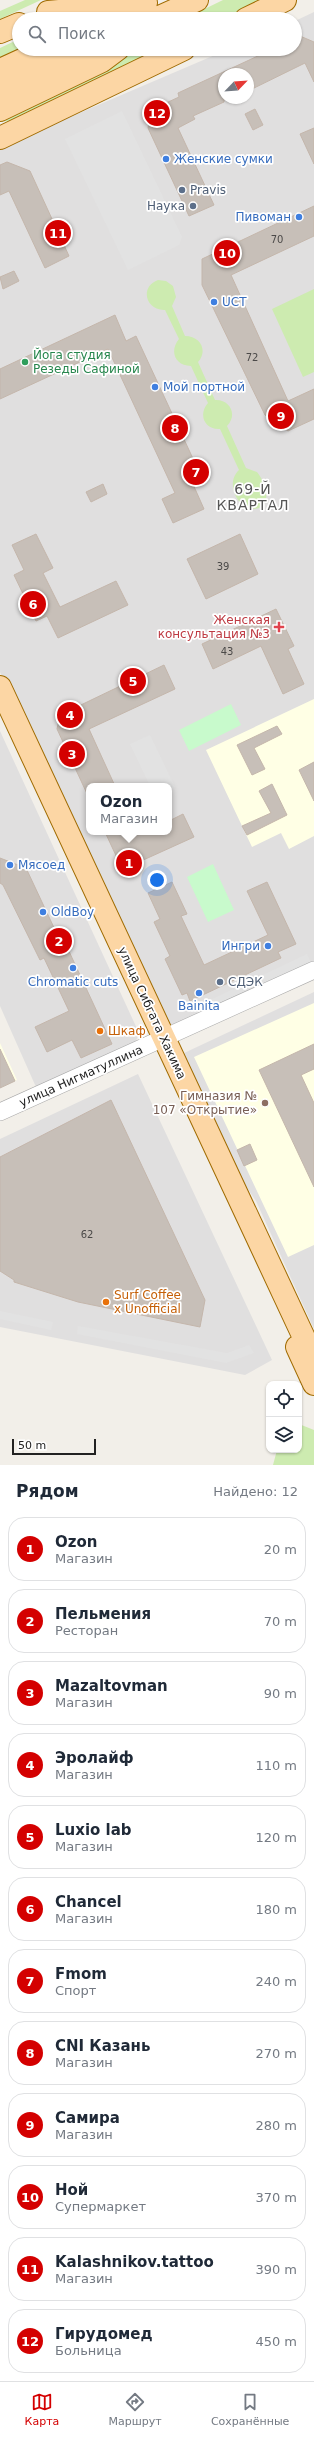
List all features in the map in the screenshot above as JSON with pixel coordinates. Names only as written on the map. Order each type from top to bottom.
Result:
[{"type":"main road","points":[[46,12],[70,0]]},
{"type":"main road","points":[[126,12],[155,11],[197,0]]},
{"type":"main road","points":[[260,12],[285,0]]},
{"type":"main road","points":[[0,32],[12,27]]},
{"type":"main road","points":[[0,70],[31,56]]},
{"type":"main road","points":[[0,91],[75,56]]},
{"type":"main road","points":[[0,110],[102,61],[109,56]]},
{"type":"main road","points":[[2,135],[169,56]]},
{"type":"main road","name":"улица Сибгата Хакима","points":[[0,688],[314,1384]]},
{"type":"main road","name":"улица Сибгата Хакима","points":[[0,716],[314,1359]]},
{"type":"street","name":"улица Нигматуллина","points":[[0,1112],[314,970]]},
{"type":"shaded area","points":[[314,12],[314,963],[183,1024],[166,1024],[0,672],[0,147],[213,56],[302,56],[302,18]]},
{"type":"shaded area","points":[[122,111],[182,237],[179,245],[128,270],[65,139]]},
{"type":"shaded area","points":[[314,699],[314,836],[289,849],[281,833],[252,847],[206,750]]},
{"type":"shaded area","points":[[0,731],[139,1033],[134,1046],[36,1087],[0,1006]]},
{"type":"shaded area","points":[[150,735],[175,787],[172,788],[172,783],[149,783],[130,744]]},
{"type":"shaded area","points":[[307,954],[311,963],[208,1012],[204,1003]]},
{"type":"shaded area","name":"Гимназия № 107 «Открытие»","points":[[314,992],[314,1329],[256,1201],[236,1172],[182,1054]]},
{"type":"shaded area","name":"Гимназия № 107 «Открытие»","points":[[314,1003],[314,1245],[288,1257],[194,1057]]},
{"type":"shaded area","points":[[0,1043],[17,1080],[0,1088]]},
{"type":"shaded area","points":[[138,1074],[272,1360],[245,1375],[0,1327],[0,1139]]},
{"type":"shaded area","points":[[0,1311],[53,1322],[51,1330],[0,1319]]},
{"type":"shaded area","points":[[78,1326],[227,1353],[249,1345],[254,1353],[226,1363],[77,1334]]},
{"type":"green space","points":[[25,0],[41,0],[12,12],[12,13],[0,19],[0,11]]},
{"type":"green space","points":[[223,0],[270,0],[245,12],[198,12]]},
{"type":"green space","points":[[12,42],[12,54],[0,60],[0,48]]},
{"type":"green space","points":[[118,56],[152,56],[16,120],[0,122],[0,116],[102,66]]},
{"type":"green space","points":[[158,280],[166,281],[173,286],[176,297],[172,306],[185,336],[199,341],[201,345],[202,353],[198,362],[215,400],[225,402],[231,408],[232,417],[227,426],[246,468],[257,472],[264,484],[266,497],[265,503],[262,507],[256,509],[247,508],[242,505],[236,496],[233,480],[239,470],[220,429],[210,427],[204,420],[203,412],[208,403],[191,366],[181,363],[175,357],[174,348],[179,339],[165,310],[153,307],[147,298],[148,288],[152,283]]},
{"type":"green space","points":[[314,289],[314,372],[303,377],[272,309]]},
{"type":"green space","points":[[231,704],[241,725],[189,751],[179,730]]},
{"type":"green space","points":[[213,864],[234,910],[208,922],[187,877]]},
{"type":"green space","points":[[302,1425],[314,1430],[314,1465],[273,1465],[276,1453],[302,1453]]},
{"type":"building","points":[[302,37],[314,42],[314,82],[305,63],[254,88],[254,68],[232,68],[258,56],[302,56]]},
{"type":"building","points":[[218,74],[218,104],[220,104],[193,116],[195,119],[178,128],[214,205],[189,216],[148,128],[151,110],[179,97],[178,93]]},
{"type":"building","points":[[255,109],[263,125],[253,130],[245,114]]},
{"type":"building","points":[[314,128],[314,164],[300,134]]},
{"type":"building","points":[[7,162],[30,171],[69,256],[45,268],[9,191],[0,195],[0,165]]},
{"type":"building","points":[[314,206],[314,236],[231,275],[288,401],[314,389],[314,419],[288,431],[265,415],[202,285],[202,259]]},
{"type":"building","points":[[14,271],[19,281],[3,289],[0,277]]},
{"type":"building","points":[[115,315],[126,341],[136,336],[202,478],[192,482],[204,509],[173,523],[162,499],[175,493],[108,349],[0,399],[0,369]]},
{"type":"building","points":[[103,484],[107,494],[91,502],[86,492]]},
{"type":"building","points":[[36,534],[53,568],[43,573],[60,607],[116,581],[128,605],[58,638],[47,616],[36,621],[14,575],[24,570],[12,545]]},
{"type":"building","points":[[240,534],[258,574],[206,599],[187,559]]},
{"type":"building","points":[[276,609],[294,646],[288,649],[304,684],[283,694],[261,646],[213,669],[202,644]]},
{"type":"building","points":[[164,665],[175,689],[89,729],[114,783],[86,783],[86,792],[57,729],[60,715]]},
{"type":"building","points":[[277,726],[282,734],[254,748],[265,769],[252,775],[237,745]]},
{"type":"building","points":[[314,762],[314,801],[299,770]]},
{"type":"building","points":[[272,784],[287,815],[247,835],[242,826],[271,813],[259,791]]},
{"type":"building","points":[[183,814],[194,837],[130,866],[119,862],[106,835],[172,835],[172,820]]},
{"type":"building","points":[[0,858],[26,868],[64,949],[67,947],[112,1044],[81,1058],[72,1040],[47,1052],[35,1027],[69,1011],[44,958],[40,960],[3,885],[0,883]]},
{"type":"building","points":[[172,882],[187,914],[181,916],[204,965],[268,935],[247,891],[267,882],[296,944],[278,952],[281,958],[190,1001],[187,993],[182,995],[165,959],[170,956],[154,922],[160,919],[148,893]]},
{"type":"building","points":[[314,1044],[314,1069],[301,1075],[314,1103],[314,1187],[259,1070]]},
{"type":"building","points":[[0,1049],[15,1081],[0,1088]]},
{"type":"building","points":[[111,1100],[205,1300],[200,1327],[78,1302],[14,1282],[14,1280],[0,1271],[0,1157]]},
{"type":"building","points":[[250,1144],[257,1160],[244,1166],[237,1150]]},
{"type":"place","name":"Гирудомед","points":[[157,113]]},
{"type":"place","name":"Женские сумки","points":[[166,159]]},
{"type":"place","name":"Pravis","points":[[182,190]]},
{"type":"place","name":"Наука","points":[[193,206]]},
{"type":"place","name":"Пивоман","points":[[299,217]]},
{"type":"place","name":"Kalashnikov.tattoo","points":[[58,233]]},
{"type":"place","name":"Ной","points":[[227,253]]},
{"type":"place","name":"UCT","points":[[214,302]]},
{"type":"place","name":"Йога студия Резеды Сафиной","points":[[25,362]]},
{"type":"place","name":"Мой портной","points":[[155,387]]},
{"type":"place","name":"Самира","points":[[281,416]]},
{"type":"place","name":"CNI Казань","points":[[175,428]]},
{"type":"place","name":"Fmom","points":[[196,472]]},
{"type":"place","name":"Chancel","points":[[33,604]]},
{"type":"place","name":"Женская консультация №3","points":[[279,627]]},
{"type":"place","name":"Luxio lab","points":[[133,681]]},
{"type":"place","name":"Эролайф","points":[[70,715]]},
{"type":"place","name":"Mazaltovman","points":[[72,754]]},
{"type":"place","name":"Ozon","points":[[129,863]]},
{"type":"place","name":"Мясоед","points":[[10,865]]},
{"type":"place","name":"OldBoy","points":[[43,912]]},
{"type":"place","name":"Пельмения","points":[[59,941]]},
{"type":"place","name":"Ингри","points":[[268,946]]},
{"type":"place","name":"Chromatic cuts","points":[[73,968]]},
{"type":"place","name":"СДЭК","points":[[220,982]]},
{"type":"place","name":"Bainita","points":[[199,993]]},
{"type":"place","name":"Шкаф","points":[[100,1031]]},
{"type":"place","name":"Гимназия № 107 «Открытие»","points":[[265,1103]]},
{"type":"place","name":"Surf Coffee x Unofficial","points":[[106,1302]]},
{"type":"district","name":"69-Й КВАРТАЛ","points":[[253,498]]}]
